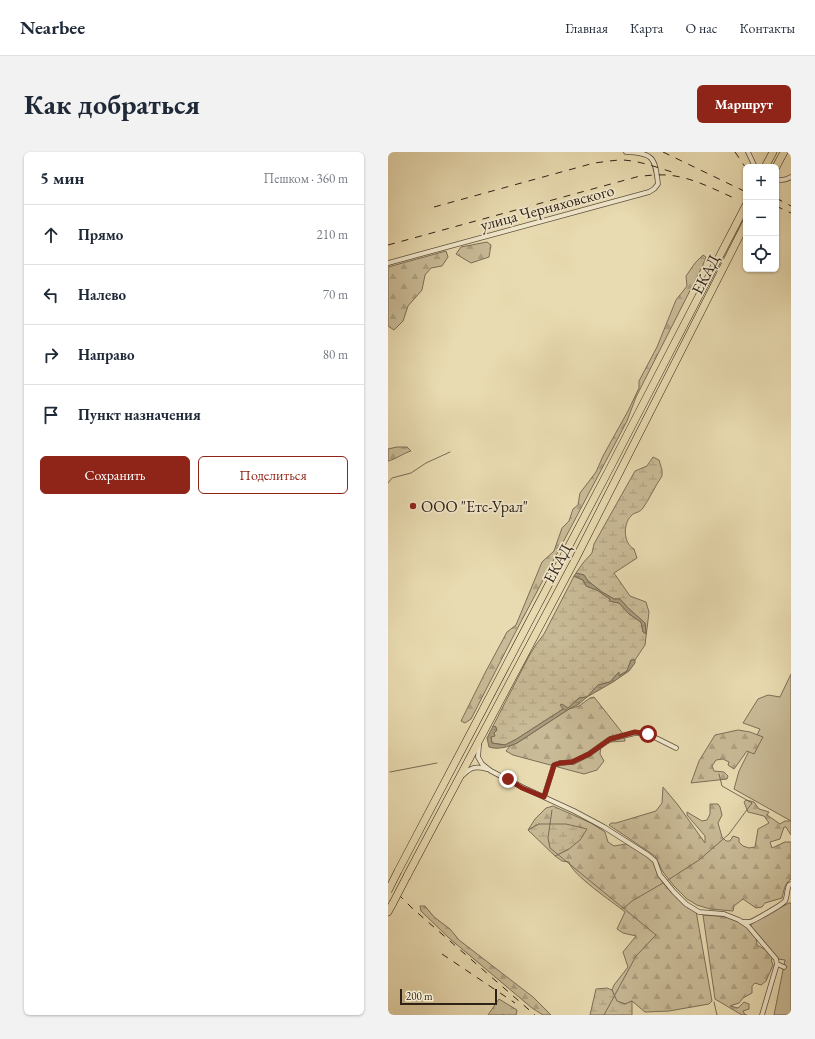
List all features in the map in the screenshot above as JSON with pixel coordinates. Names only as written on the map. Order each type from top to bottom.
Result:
[{"type":"highway","points":[[767,164],[773,152]]},
{"type":"highway","points":[[778,164],[784,152]]},
{"type":"highway","name":"ЕКАД","points":[[388,891],[743,211]]},
{"type":"highway","name":"ЕКАД","points":[[388,912],[576,558],[743,229]]},
{"type":"street","name":"улица Черняховского","points":[[388,263],[649,192],[654,189],[658,184],[657,174],[651,158],[641,153],[626,152]]},
{"type":"street","points":[[748,152],[754,164]]},
{"type":"street","points":[[779,180],[785,180],[791,177]]},
{"type":"street","points":[[544,797],[554,765],[572,762],[589,754],[610,739],[635,732],[648,734],[676,748]]},
{"type":"street","points":[[480,739],[478,757],[482,764],[522,788],[574,811],[604,827],[648,854],[655,861],[660,875],[674,892],[686,904],[699,912],[724,914],[743,922],[748,926],[776,958],[777,964],[762,1015]]},
{"type":"street","points":[[458,781],[469,770],[475,767],[491,770]]},
{"type":"street","points":[[786,900],[786,893],[791,884]]},
{"type":"street","points":[[743,922],[749,922],[757,918],[786,900],[791,901]]},
{"type":"street","points":[[777,964],[784,967]]},
{"type":"green space","points":[[487,242],[491,245],[489,257],[471,263],[456,254],[461,247]]},
{"type":"green space","points":[[446,251],[448,257],[442,266],[431,268],[425,275],[422,290],[408,306],[403,321],[394,330],[388,326],[388,267]]},
{"type":"green space","points":[[703,255],[706,257],[703,265],[636,397],[627,421],[471,719],[465,723],[461,721],[507,632],[516,625],[542,562],[554,551],[562,528],[569,521],[573,509],[578,505],[580,493],[596,472],[603,456],[628,411],[639,388],[639,381],[657,347],[676,300],[687,286],[686,276]]},
{"type":"green space","points":[[407,447],[411,451],[388,461],[388,449]]},
{"type":"green space","points":[[653,457],[659,460],[662,476],[643,508],[628,519],[625,533],[626,538],[630,546],[634,549],[637,558],[614,573],[630,596],[646,602],[649,612],[645,645],[635,660],[631,660],[627,671],[618,676],[618,673],[610,682],[598,685],[587,697],[579,698],[568,708],[505,745],[491,743],[491,736],[496,727],[493,726],[528,658],[544,634],[574,576],[583,580],[586,586],[597,590],[610,599],[610,601],[619,603],[629,614],[641,622],[643,632],[646,633],[645,623],[620,599],[614,599],[602,592],[588,581],[584,575],[576,573],[592,553],[594,544],[635,471],[647,466]]},
{"type":"green space","points":[[791,674],[791,821],[734,789],[739,771],[760,729],[743,723],[758,699],[768,695],[780,697]]},
{"type":"green space","points":[[594,697],[624,735],[625,741],[611,742],[601,746],[600,754],[604,761],[597,770],[584,774],[513,755],[506,751],[510,746],[569,709],[579,706],[590,698]]},
{"type":"green space","points":[[738,730],[750,732],[763,737],[754,754],[747,751],[734,769],[728,765],[729,762],[723,759],[716,760],[712,766],[714,771],[724,772],[728,776],[727,779],[691,783],[699,761],[715,735]]},
{"type":"green space","points":[[663,787],[705,843],[705,836],[687,815],[687,812],[702,821],[707,820],[710,814],[710,804],[718,804],[720,807],[722,815],[718,823],[722,837],[726,841],[730,841],[733,836],[739,838],[739,842],[743,846],[749,848],[755,847],[758,829],[769,823],[764,816],[748,812],[744,802],[746,800],[754,802],[759,809],[769,812],[767,815],[780,824],[785,821],[791,821],[791,835],[786,827],[784,827],[780,839],[770,842],[772,848],[785,842],[791,842],[791,879],[786,885],[782,898],[765,903],[762,907],[756,908],[743,899],[734,906],[733,911],[710,909],[697,905],[687,899],[674,886],[663,872],[655,856],[609,825],[611,823],[616,823],[656,811],[662,803]]},
{"type":"green space","points":[[553,806],[591,823],[605,832],[608,842],[614,846],[626,844],[646,854],[652,860],[658,875],[670,891],[686,905],[696,911],[712,1001],[709,1004],[669,1011],[645,1012],[632,1001],[626,1004],[616,1001],[612,990],[614,985],[628,967],[623,952],[636,936],[623,933],[617,929],[625,912],[577,874],[569,862],[562,861],[555,856],[569,849],[539,824],[528,830],[535,819],[546,808]]},
{"type":"green space","points":[[539,824],[566,824],[587,829],[580,840],[569,849],[555,856],[528,830]]},
{"type":"green space","points":[[791,903],[791,1015],[774,1015],[785,960],[778,959],[751,927],[751,923]]},
{"type":"green space","points":[[420,906],[425,906],[434,917],[450,929],[459,940],[533,997],[551,1015],[543,1015],[532,1008],[449,938],[421,911]]},
{"type":"green space","points":[[703,915],[730,917],[743,923],[756,937],[757,945],[764,949],[766,947],[774,957],[771,960],[773,965],[766,981],[761,985],[755,983],[752,986],[752,993],[743,998],[739,1003],[730,1006],[738,1008],[744,1002],[749,1004],[749,1009],[743,1011],[745,1015],[742,1015],[715,999]]},
{"type":"green space","points":[[607,988],[612,990],[617,1001],[625,1004],[632,1001],[632,1015],[590,1015],[596,989]]},
{"type":"green space","points":[[499,999],[517,1010],[516,1015],[488,1015]]},
{"type":"water","points":[[576,573],[584,575],[588,581],[602,592],[614,599],[620,599],[645,623],[646,634],[643,632],[641,622],[629,614],[619,603],[609,601],[610,599],[597,590],[586,586],[583,580],[574,576]]},
{"type":"water","points":[[631,660],[635,660],[635,663],[629,671],[587,697],[598,685],[610,682],[619,672],[619,676],[627,671]]},
{"type":"water","points":[[587,697],[579,704],[517,743],[503,748],[489,747],[487,738],[493,726],[496,727],[497,730],[494,733],[495,736],[491,737],[492,743],[505,745],[563,709],[560,705],[562,704],[568,708],[579,698]]},
{"type":"waterway","points":[[388,483],[392,478],[411,473],[426,463],[450,452]]},
{"type":"waterway","points":[[390,772],[437,763]]},
{"type":"waterway","points":[[668,880],[699,860],[729,834],[752,803],[722,786],[719,774]]},
{"type":"waterway","points":[[552,810],[548,838],[550,848],[656,935],[636,956],[604,1015]]},
{"type":"waterway","points":[[624,908],[632,901],[663,883]]},
{"type":"waterway","points":[[714,1002],[717,1015]]},
{"type":"railway","points":[[663,152],[743,191]]},
{"type":"railway","points":[[735,152],[743,164]]},
{"type":"railway","points":[[434,207],[594,163],[623,160],[648,164],[672,172]]},
{"type":"railway","points":[[388,245],[640,176],[666,175],[686,178],[706,185],[734,198]]},
{"type":"railway","points":[[779,200],[791,206]]},
{"type":"railway","points":[[779,207],[791,213]]},
{"type":"railway","points":[[388,884],[412,908],[535,1015]]},
{"type":"railway","points":[[442,954],[515,1003]]},
{"type":"place","name":"ООО \"Етс-Урал\"","points":[[413,506]]},
{"type":"route","points":[[508,779],[522,788],[544,797],[554,765],[572,762],[589,754],[610,739],[635,732],[648,734]]}]
